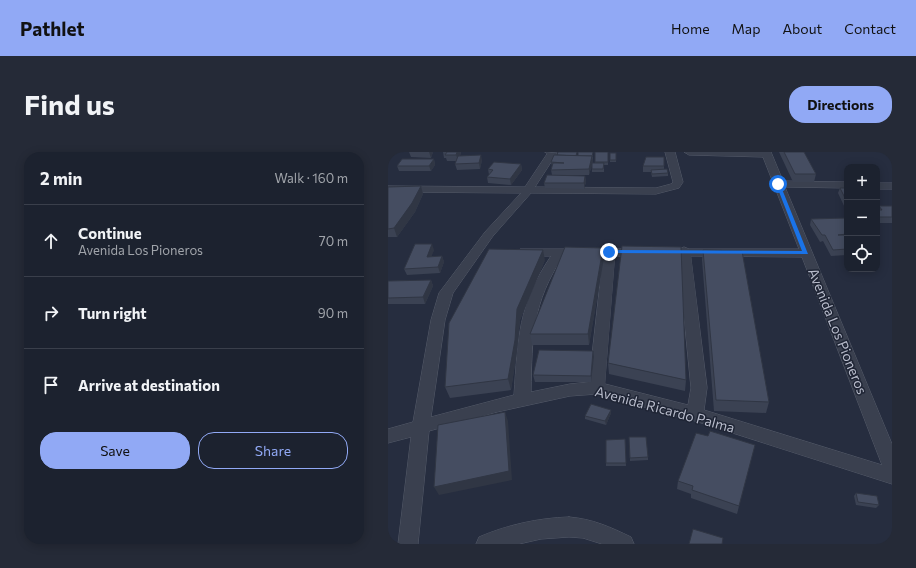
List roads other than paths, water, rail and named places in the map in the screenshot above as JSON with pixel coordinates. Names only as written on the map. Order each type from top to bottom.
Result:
[{"type":"street","points":[[408,544],[421,425],[438,320],[446,293],[489,234],[529,190],[552,154],[550,152]]},
{"type":"street","points":[[388,189],[656,191],[675,186],[678,182],[670,152]]},
{"type":"street","points":[[690,152],[766,153]]},
{"type":"street","name":"Avenida Los Pioneros","points":[[766,153],[892,466]]},
{"type":"street","points":[[778,184],[844,185]]},
{"type":"street","points":[[880,186],[892,186]]},
{"type":"street","points":[[478,250],[493,251]]},
{"type":"street","points":[[515,252],[806,253]]},
{"type":"street","points":[[522,400],[525,335],[531,308],[542,281],[559,252]]},
{"type":"street","points":[[597,388],[609,252]]},
{"type":"street","points":[[684,252],[700,388],[696,414]]},
{"type":"street","name":"Avenida Ricardo Palma","points":[[388,436],[421,425],[522,400],[570,390],[597,388],[696,414],[892,476]]},
{"type":"street","points":[[486,544],[533,531],[567,526],[596,531],[624,544]]}]
